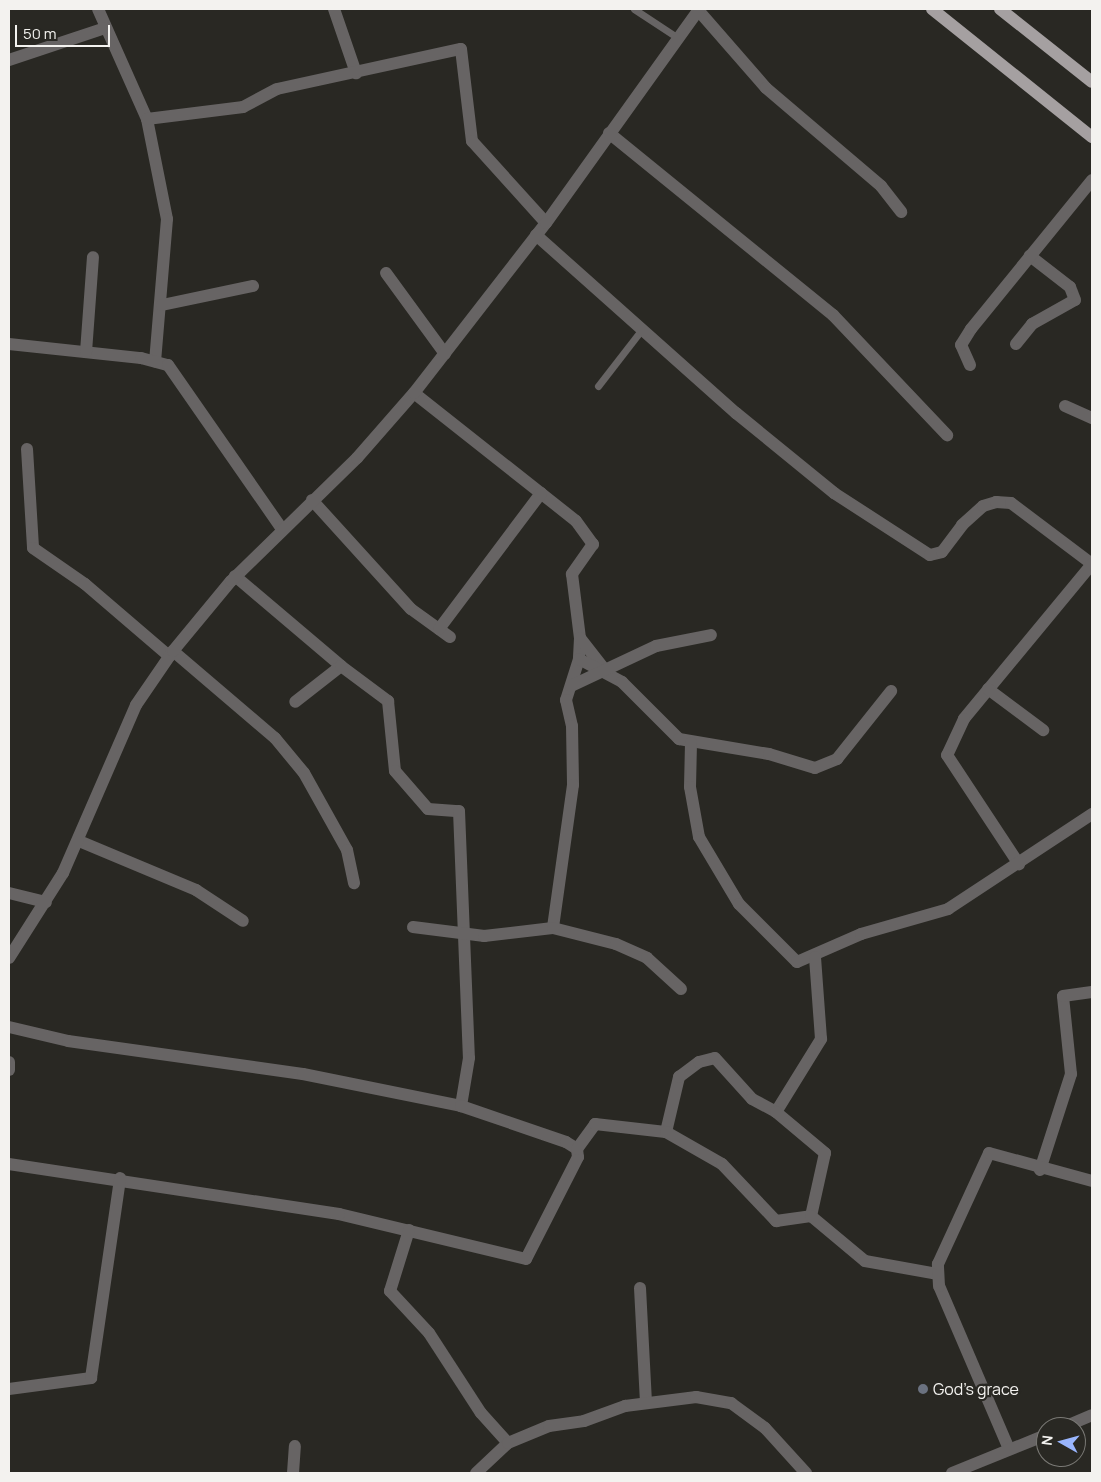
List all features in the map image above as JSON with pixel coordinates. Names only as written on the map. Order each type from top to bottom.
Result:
[{"type":"main road","points":[[932,9],[1092,137]]},
{"type":"main road","points":[[1000,9],[1092,82]]},
{"type":"street","points":[[98,9],[147,119],[168,218],[162,305],[155,362]]},
{"type":"street","points":[[334,9],[356,73]]},
{"type":"street","points":[[9,958],[46,902],[79,841],[104,771],[136,705],[171,654],[235,576],[357,458],[414,393],[546,223],[609,132],[698,10],[766,88],[881,186],[901,212]]},
{"type":"street","points":[[9,60],[105,28]]},
{"type":"street","points":[[147,119],[243,107],[277,88],[356,73],[461,49],[472,141],[546,223]]},
{"type":"street","points":[[609,132],[833,315],[947,435]]},
{"type":"street","points":[[970,365],[962,354],[961,345],[1092,180]]},
{"type":"street","points":[[536,235],[642,329],[834,493],[930,555],[942,552],[962,525],[983,506],[996,502],[1011,503],[1092,564],[964,719],[947,755],[1019,864]]},
{"type":"street","points":[[1016,344],[1032,324],[1074,300],[1070,287],[1030,256]]},
{"type":"street","points":[[86,352],[93,257]]},
{"type":"street","points":[[386,274],[445,354]]},
{"type":"street","points":[[162,305],[253,286]]},
{"type":"street","points":[[9,344],[86,352],[168,365],[184,383],[282,529]]},
{"type":"street","points":[[414,393],[576,521],[593,544],[572,574],[580,638],[579,659],[566,700],[572,726],[573,785],[554,928]]},
{"type":"street","points":[[1066,406],[1092,418]]},
{"type":"street","points":[[27,449],[33,548],[84,584],[275,738],[304,773],[343,842],[354,884]]},
{"type":"street","points":[[439,629],[540,493]]},
{"type":"street","points":[[312,500],[411,609],[450,637]]},
{"type":"street","points":[[235,576],[341,666],[388,701],[395,771],[428,809],[459,810],[469,1058],[461,1106]]},
{"type":"street","points":[[571,686],[656,646],[711,635]]},
{"type":"street","points":[[580,638],[604,669],[679,739],[691,743],[770,754],[815,768],[826,766],[862,732],[891,691]]},
{"type":"street","points":[[579,659],[604,669]]},
{"type":"street","points":[[295,702],[341,666]]},
{"type":"street","points":[[988,689],[1043,730]]},
{"type":"street","points":[[691,743],[693,821],[714,864],[738,904],[797,962],[815,956],[861,934],[948,909],[1019,864],[1092,814]]},
{"type":"street","points":[[79,841],[196,890],[243,922]]},
{"type":"street","points":[[9,894],[46,902]]},
{"type":"street","points":[[413,927],[464,934],[554,928],[616,944],[648,958],[681,989]]},
{"type":"street","points":[[776,1112],[822,1039],[815,956]]},
{"type":"street","points":[[1040,1170],[1071,1074],[1063,996],[1092,992]]},
{"type":"street","points":[[9,1027],[68,1041],[304,1074],[461,1106],[522,1124],[577,1149]]},
{"type":"street","points":[[666,1132],[674,1085],[709,1057],[724,1065],[752,1099],[776,1112],[824,1153],[811,1216]]},
{"type":"street","points":[[9,1062],[9,1070]]},
{"type":"street","points":[[9,1164],[120,1178],[409,1230],[526,1259],[555,1206],[577,1149],[595,1124],[666,1132],[722,1164],[776,1221],[811,1216],[865,1260],[937,1274]]},
{"type":"street","points":[[1009,1449],[937,1274],[989,1153],[1040,1170],[1092,1181]]},
{"type":"street","points":[[9,1389],[91,1378],[120,1178]]},
{"type":"street","points":[[409,1230],[390,1290],[429,1333],[481,1413],[508,1443]]},
{"type":"street","points":[[640,1288],[646,1402]]},
{"type":"street","points":[[476,1473],[508,1443],[549,1426],[584,1421],[646,1402],[696,1397],[731,1403],[765,1428],[806,1473]]},
{"type":"street","points":[[954,1473],[1036,1439]]},
{"type":"street","points":[[293,1473],[295,1446]]},
{"type":"lane","points":[[634,9],[678,38]]},
{"type":"lane","points":[[598,386],[642,329]]},
{"type":"place","name":"God's grace","points":[[923,1389]]}]
